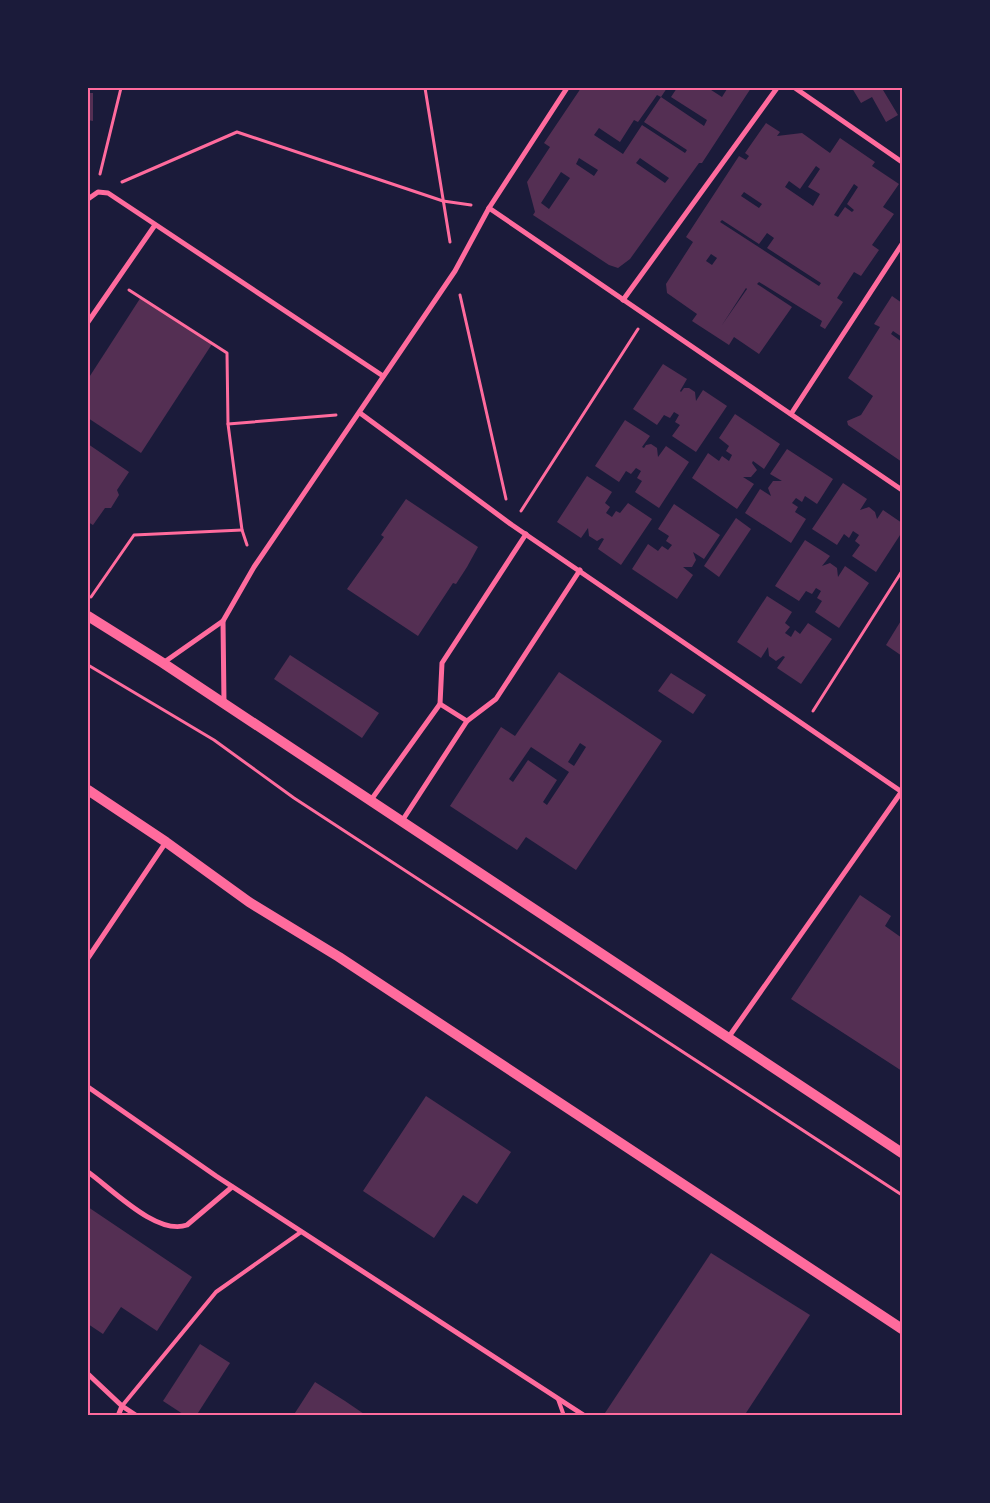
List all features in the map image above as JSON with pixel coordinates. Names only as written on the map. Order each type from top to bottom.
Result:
[{"type":"main road","points":[[88,616],[371,800],[902,1153]]},
{"type":"main road","points":[[88,790],[166,842],[249,902],[339,957],[902,1328]]},
{"type":"street","points":[[163,663],[223,620],[254,567],[455,271],[489,208],[567,88]]},
{"type":"street","points":[[623,300],[777,88]]},
{"type":"street","points":[[795,88],[902,162]]},
{"type":"street","points":[[88,199],[96,193],[108,193],[383,376]]},
{"type":"street","points":[[489,208],[902,490]]},
{"type":"street","points":[[88,322],[155,225]]},
{"type":"street","points":[[791,414],[902,244]]},
{"type":"street","points":[[360,412],[512,525],[902,792],[728,1038]]},
{"type":"street","points":[[371,800],[440,704],[442,663],[526,534]]},
{"type":"street","points":[[401,821],[467,721],[496,699],[580,570]]},
{"type":"street","points":[[223,620],[224,704]]},
{"type":"street","points":[[440,704],[467,721]]},
{"type":"street","points":[[88,958],[166,842]]},
{"type":"street","points":[[88,1087],[232,1187],[585,1416]]},
{"type":"street","points":[[88,1172],[146,1216],[169,1228],[179,1228],[187,1225],[232,1187]]},
{"type":"street","points":[[88,1374],[122,1406],[137,1416]]},
{"type":"street","points":[[118,1416],[122,1406]]},
{"type":"lane","points":[[122,1406],[216,1292],[301,1232]]},
{"type":"lane","points":[[558,1398],[564,1416]]},
{"type":"path","points":[[96,193],[121,88]]},
{"type":"path","points":[[425,88],[455,271],[512,525]]},
{"type":"path","points":[[96,193],[237,132],[443,200],[489,208]]},
{"type":"path","points":[[116,282],[228,352],[228,424],[242,530],[254,567]]},
{"type":"path","points":[[512,525],[647,316]]},
{"type":"path","points":[[228,424],[360,412]]},
{"type":"path","points":[[88,602],[134,535],[242,530]]},
{"type":"path","points":[[804,724],[902,571]]},
{"type":"path","points":[[88,665],[214,740],[294,798],[902,1194]]},
{"type":"building","points":[[581,88],[588,90],[589,88],[667,88],[661,97],[704,126],[707,120],[671,97],[677,88],[708,88],[722,97],[727,89],[724,88],[751,88],[702,163],[699,163],[630,259],[618,268],[609,265],[533,215],[535,212],[527,182],[550,147],[544,143]],"holes":[[[657,95],[661,97],[644,122],[687,150],[685,153],[642,125],[623,154],[594,135],[599,128],[620,142],[634,120],[638,122]],[[579,158],[598,170],[594,176],[576,164]],[[640,158],[669,178],[665,183],[636,163]],[[561,172],[570,178],[549,209],[541,203]]]},
{"type":"building","points":[[852,88],[888,88],[883,90],[898,115],[886,122],[872,97],[861,103]]},
{"type":"building","points":[[88,93],[93,93],[93,121],[88,120]]},
{"type":"building","points":[[766,123],[780,132],[777,136],[802,133],[830,153],[840,138],[875,162],[872,166],[899,184],[883,207],[894,214],[872,245],[879,250],[861,276],[854,272],[837,298],[843,302],[825,329],[820,326],[822,321],[759,282],[757,284],[792,307],[759,354],[734,337],[729,345],[692,321],[697,314],[667,293],[666,284],[693,242],[686,237],[739,156],[746,160],[749,156],[745,153]],"holes":[[[816,166],[820,169],[808,187],[820,194],[813,206],[785,187],[789,181],[800,189]],[[854,184],[858,187],[847,204],[854,210],[852,212],[845,207],[838,217],[834,215]],[[744,192],[762,204],[759,208],[741,196]],[[722,220],[759,244],[767,233],[774,238],[767,248],[821,283],[819,286],[720,222]],[[711,254],[717,258],[712,265],[706,261]],[[746,288],[747,289],[722,325]]]},
{"type":"building","points":[[892,296],[902,303],[902,337],[893,331],[891,334],[902,342],[902,462],[848,425],[847,421],[861,415],[873,396],[848,378],[880,327],[874,324]]},
{"type":"building","points":[[141,297],[212,344],[141,453],[88,418],[88,379]]},
{"type":"building","points":[[663,364],[687,379],[681,392],[684,388],[689,388],[695,392],[696,401],[703,390],[727,406],[696,452],[672,436],[680,425],[675,422],[679,415],[674,412],[670,418],[664,415],[657,425],[633,409]]},
{"type":"building","points":[[735,414],[780,444],[764,469],[753,461],[752,463],[757,470],[751,477],[743,477],[754,484],[737,509],[692,478],[708,453],[719,461],[722,456],[729,461],[732,455],[726,451],[729,446],[719,438]]},
{"type":"building","points":[[625,420],[650,436],[642,447],[644,448],[646,445],[651,444],[657,448],[658,457],[666,446],[689,462],[659,508],[635,492],[642,481],[637,478],[641,471],[636,468],[631,474],[626,471],[619,482],[595,466]]},
{"type":"building","points":[[88,444],[129,472],[117,490],[119,495],[111,508],[105,508],[93,525],[88,522]]},
{"type":"building","points":[[787,449],[833,479],[817,504],[805,496],[802,502],[796,498],[792,503],[798,507],[795,512],[806,519],[791,543],[745,513],[760,489],[771,496],[768,488],[773,481],[782,481],[770,474]]},
{"type":"building","points":[[587,476],[612,492],[605,503],[610,507],[606,513],[612,517],[616,511],[620,513],[628,503],[652,519],[621,565],[598,549],[604,539],[602,538],[597,541],[589,536],[588,528],[581,538],[557,522]]},
{"type":"building","points":[[843,483],[867,499],[860,510],[869,507],[875,512],[877,519],[883,510],[902,523],[902,532],[876,572],[852,556],[860,545],[855,541],[859,535],[853,531],[849,538],[844,534],[837,545],[812,529]]},
{"type":"building","points":[[406,499],[478,547],[456,584],[453,583],[418,636],[347,589],[384,537],[381,535]]},
{"type":"building","points":[[674,504],[720,535],[704,559],[693,552],[696,560],[692,567],[683,567],[693,575],[677,599],[632,569],[648,544],[658,551],[662,546],[668,550],[672,545],[666,541],[669,536],[658,529]]},
{"type":"building","points":[[736,518],[751,529],[719,577],[704,566]]},
{"type":"building","points":[[805,540],[830,556],[822,566],[830,563],[837,568],[838,577],[845,566],[869,583],[839,628],[815,612],[822,601],[817,598],[821,591],[816,588],[812,594],[806,591],[799,601],[775,586]]},
{"type":"building","points":[[767,596],[792,612],[785,623],[790,627],[785,633],[791,637],[795,630],[800,634],[808,623],[832,639],[801,684],[777,668],[785,657],[783,656],[776,661],[769,656],[768,647],[761,658],[737,642]]},
{"type":"building","points":[[902,619],[902,656],[886,645]]},
{"type":"building","points":[[290,655],[379,713],[362,738],[274,679]]},
{"type":"building","points":[[559,672],[662,741],[576,870],[526,837],[517,850],[450,806],[501,727],[515,736]],"holes":[[[580,743],[586,747],[574,766],[568,762]],[[531,747],[569,772],[547,805],[543,802],[557,780],[528,760],[513,782],[509,779]]]},
{"type":"building","points":[[671,673],[706,695],[693,714],[658,691]]},
{"type":"building","points":[[860,895],[891,916],[885,926],[902,938],[902,1071],[791,999]]},
{"type":"building","points":[[426,1096],[511,1152],[477,1204],[463,1195],[434,1238],[363,1191]]},
{"type":"building","points":[[88,1207],[192,1277],[157,1331],[121,1307],[103,1334],[88,1324]]},
{"type":"building","points":[[711,1253],[810,1315],[744,1416],[603,1416]]},
{"type":"building","points":[[200,1344],[230,1363],[196,1416],[186,1416],[163,1401]]},
{"type":"building","points":[[315,1382],[345,1401],[367,1416],[293,1416]]}]
